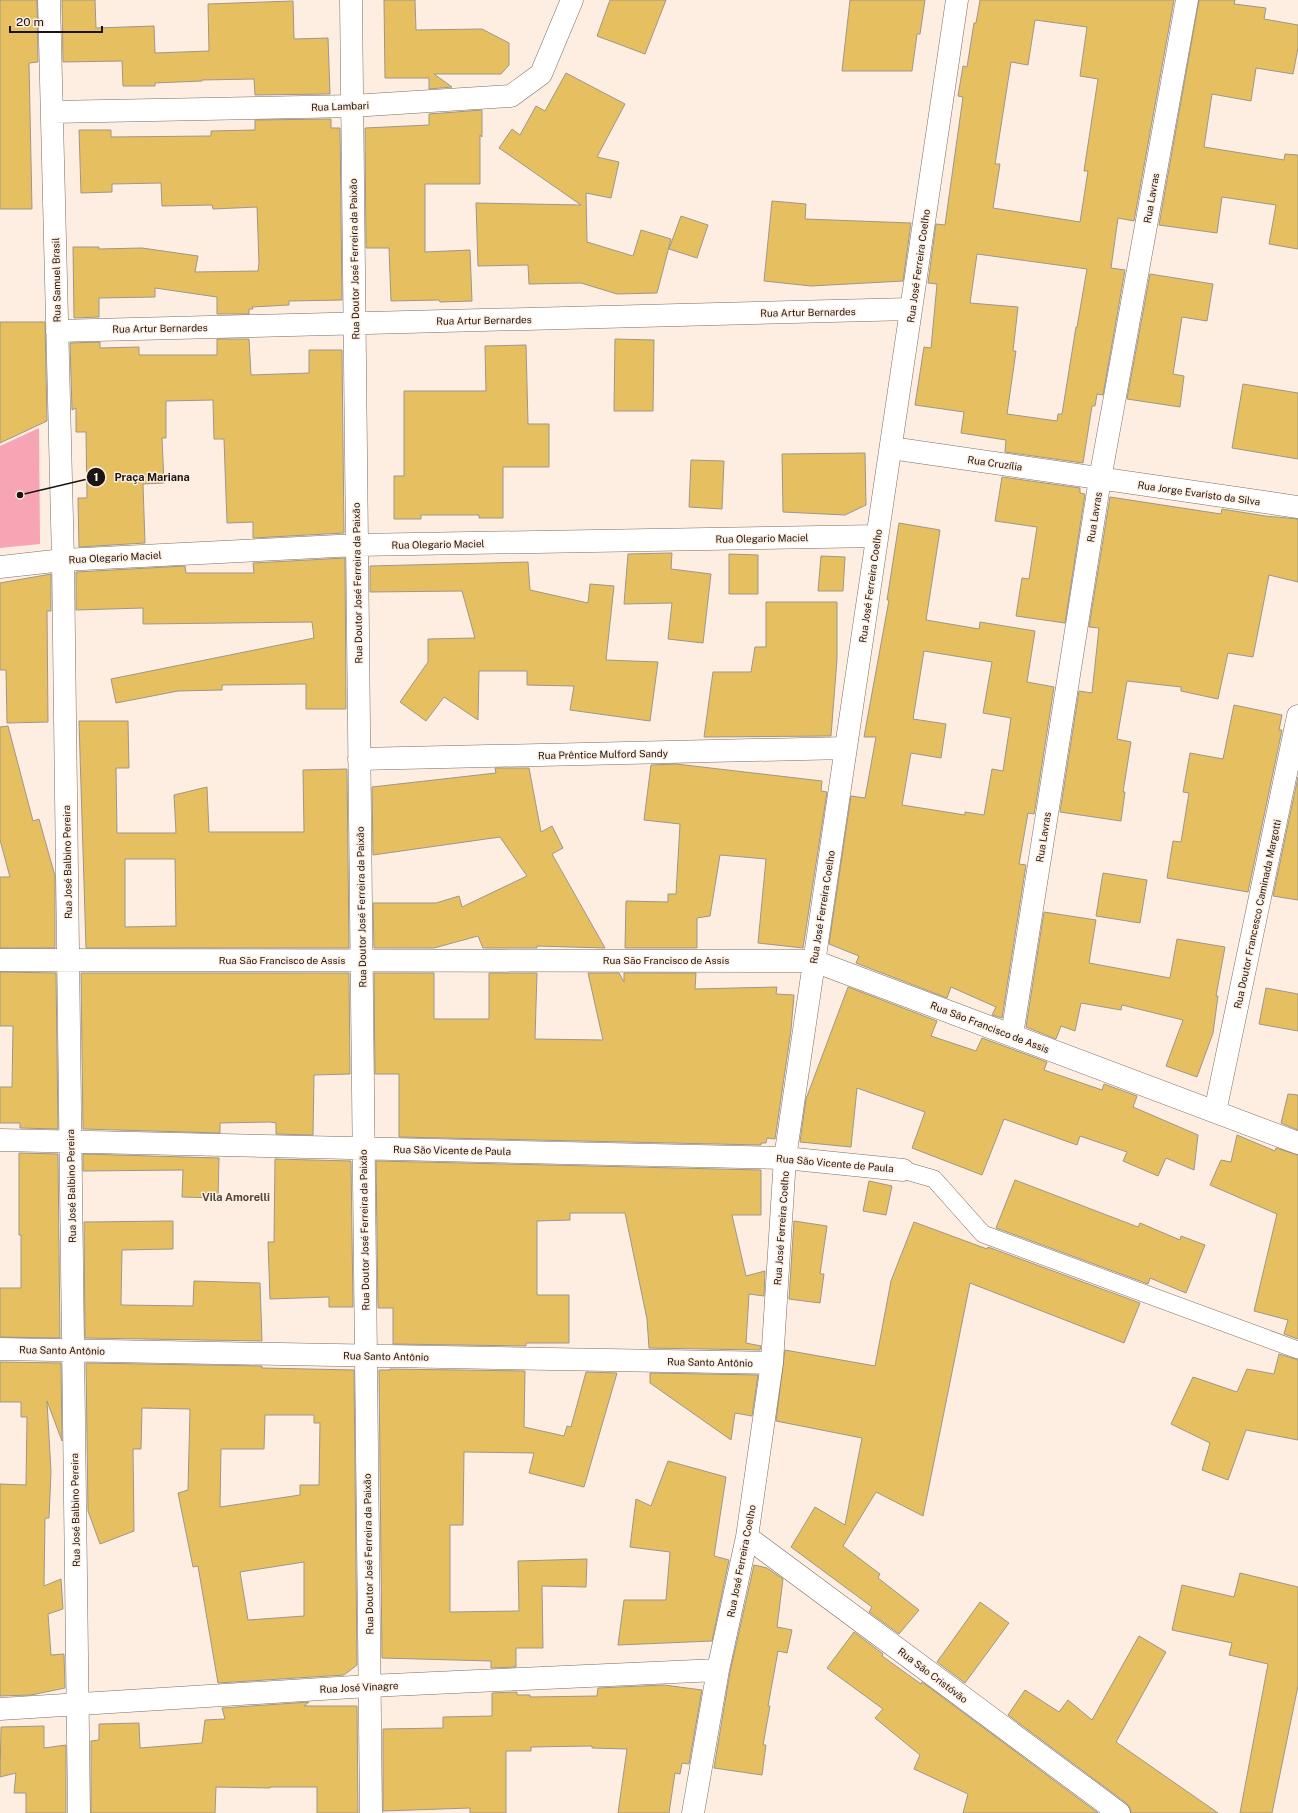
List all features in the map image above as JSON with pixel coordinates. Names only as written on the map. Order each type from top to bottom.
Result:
[{"type":"street","name":"Rua Samuel Brasil","points":[[49,0],[63,560]]},
{"type":"street","name":"Rua Doutor José Ferreira da Paixão","points":[[351,0],[370,1813]]},
{"type":"street","name":"Rua Lambari","points":[[52,112],[352,106],[511,96],[541,74],[572,0]]},
{"type":"street","name":"Rua José Ferreira Coelho","points":[[693,1813],[718,1670],[748,1536],[772,1363],[785,1158],[957,0]]},
{"type":"street","name":"Rua Lavras","points":[[1012,1035],[1100,479],[1187,0]]},
{"type":"street","name":"Rua Artur Bernardes","points":[[57,331],[911,309]]},
{"type":"street","name":"Rua Cruzília","points":[[891,448],[1100,479]]},
{"type":"street","name":"Rua Jorge Evaristo da Silva","points":[[1100,479],[1298,507]]},
{"type":"street","name":"Rua Olegario Maciel","points":[[0,567],[63,560],[357,545],[877,536]]},
{"type":"street","name":"Rua José Balbino Pereira","points":[[63,560],[79,1813]]},
{"type":"street","name":"Rua Doutor Francesco Caminada Margotti","points":[[1215,1112],[1298,716]]},
{"type":"street","name":"Rua Prêntice Mulford Sandy","points":[[359,759],[846,748]]},
{"type":"street","name":"Rua São Francisco de Assis","points":[[0,960],[814,961],[1298,1143]]},
{"type":"street","name":"Rua São Vicente de Paula","points":[[0,1140],[785,1158],[903,1170]]},
{"type":"street","name":"Rua Santo Antônio","points":[[0,1349],[772,1363]]},
{"type":"street","name":"Rua São Cristóvão","points":[[748,1536],[1119,1813]]},
{"type":"street","name":"Rua José Vinagre","points":[[0,1709],[369,1686],[718,1670]]},
{"type":"lane","points":[[903,1170],[934,1178],[983,1234],[1298,1350]]},
{"type":"shaded area","points":[[39,428],[40,544],[0,548],[0,446]]},
{"type":"building","points":[[0,0],[37,0],[38,62],[29,63],[32,209],[0,209]]},
{"type":"building","points":[[62,0],[95,0],[96,28],[154,26],[155,53],[209,51],[208,4],[293,1],[294,39],[328,38],[330,94],[255,95],[254,79],[202,80],[155,83],[155,86],[123,86],[122,61],[63,62]]},
{"type":"building","points":[[384,0],[415,0],[416,30],[482,29],[509,43],[509,65],[501,74],[434,74],[452,87],[429,89],[429,78],[385,78]]},
{"type":"building","points":[[610,0],[666,0],[645,54],[597,36]]},
{"type":"building","points":[[850,0],[925,0],[920,34],[917,34],[912,71],[842,71]]},
{"type":"building","points":[[980,0],[1174,0],[1134,221],[1118,218],[1111,268],[1125,270],[1103,395],[1097,394],[1095,406],[1092,406],[1083,463],[1005,452],[1006,440],[961,433],[964,412],[915,405],[924,347],[931,348],[937,284],[928,283],[936,224],[945,225],[963,97],[958,96],[963,66],[967,67],[974,23],[976,23]],"holes":[[[1035,20],[1087,27],[1080,76],[1098,79],[1084,171],[1088,171],[1080,222],[993,208],[1000,164],[995,164],[1011,62],[1028,65]],[[977,254],[1087,269],[1062,414],[1058,414],[1057,421],[1007,414],[1016,351],[1013,351],[1018,307],[970,303]]]},
{"type":"building","points":[[1199,0],[1235,0],[1234,4],[1266,8],[1264,19],[1298,25],[1298,48],[1293,74],[1256,68],[1251,101],[1212,94],[1204,147],[1284,160],[1285,154],[1298,155],[1298,249],[1269,244],[1276,205],[1222,197],[1217,233],[1159,225]]},
{"type":"building","points":[[566,73],[625,104],[597,157],[619,162],[611,198],[586,193],[587,242],[633,256],[641,230],[671,239],[657,293],[617,294],[581,283],[529,284],[528,265],[478,266],[476,203],[581,205],[499,148],[512,129],[520,135],[536,106],[545,111]]},
{"type":"building","points":[[482,110],[482,137],[480,135],[480,184],[425,184],[425,252],[470,250],[472,301],[391,301],[389,248],[366,248],[365,128],[429,125],[429,114]]},
{"type":"building","points":[[331,119],[331,128],[340,128],[342,300],[289,301],[289,305],[252,307],[253,309],[249,309],[249,314],[217,314],[217,297],[155,288],[155,297],[99,298],[99,317],[74,318],[73,247],[99,247],[99,249],[142,248],[198,256],[195,272],[258,271],[259,263],[257,207],[213,209],[212,205],[162,206],[161,183],[112,184],[112,192],[81,193],[79,130],[111,130],[111,137],[211,136],[211,131],[255,130],[255,120]]},
{"type":"building","points":[[772,201],[806,204],[805,219],[911,223],[903,281],[811,286],[764,281]]},
{"type":"building","points":[[681,216],[708,225],[697,258],[669,249]]},
{"type":"building","points":[[1150,274],[1213,284],[1207,321],[1182,317],[1173,374],[1184,376],[1180,407],[1127,399]]},
{"type":"building","points":[[0,322],[45,322],[47,421],[0,443]]},
{"type":"building","points":[[217,339],[249,339],[251,375],[309,373],[309,350],[342,350],[344,533],[253,538],[253,522],[227,523],[224,439],[214,439],[213,400],[166,401],[166,438],[162,438],[164,483],[143,484],[145,543],[79,547],[78,498],[87,498],[86,432],[76,432],[76,408],[72,410],[70,343],[100,342],[100,348],[139,347],[139,355],[217,355]]},
{"type":"building","points":[[615,339],[654,340],[653,411],[614,411]]},
{"type":"building","points":[[526,345],[528,424],[549,424],[549,467],[503,467],[503,518],[479,518],[479,515],[421,515],[421,519],[394,519],[394,476],[404,476],[404,391],[486,391],[485,346]]},
{"type":"building","points":[[1243,384],[1298,393],[1298,459],[1232,448]]},
{"type":"building","points":[[865,453],[866,505],[845,515],[783,512],[782,454]]},
{"type":"building","points":[[691,460],[724,461],[722,509],[689,507]]},
{"type":"building","points":[[1002,477],[1080,488],[1080,493],[1085,494],[1065,623],[1016,616],[1022,578],[1029,579],[1037,527],[995,521]]},
{"type":"building","points":[[1110,497],[1221,514],[1222,509],[1265,516],[1298,519],[1298,582],[1269,575],[1253,657],[1228,653],[1218,699],[1181,691],[1181,687],[1127,681],[1117,739],[1131,742],[1123,792],[1125,792],[1121,821],[1060,812],[1079,691],[1092,693],[1099,628],[1089,627]]},
{"type":"building","points":[[899,523],[940,530],[926,620],[979,629],[980,622],[1035,631],[1027,682],[1054,687],[1035,809],[1034,814],[1028,813],[1019,864],[1026,865],[1002,1018],[992,1015],[996,1007],[951,987],[947,998],[856,963],[859,956],[829,944],[851,796],[865,798],[876,737],[864,737],[889,600],[887,600]],"holes":[[[924,651],[992,662],[983,713],[1011,718],[1003,771],[992,769],[984,815],[965,812],[965,815],[902,805],[911,753],[941,758],[946,724],[913,719]]]},
{"type":"building","points":[[672,553],[671,569],[711,574],[703,643],[668,639],[672,603],[624,604],[628,554]]},
{"type":"building","points":[[729,554],[758,555],[758,594],[729,594]]},
{"type":"building","points":[[821,556],[845,557],[843,591],[818,591]]},
{"type":"building","points":[[345,558],[346,709],[306,709],[306,684],[222,685],[222,690],[178,691],[116,703],[111,679],[314,638],[312,622],[143,624],[143,608],[76,610],[76,572],[185,566],[186,573],[254,573],[253,563]]},
{"type":"building","points":[[528,562],[530,590],[588,603],[590,584],[614,586],[606,660],[658,662],[650,721],[570,710],[574,686],[527,685],[527,671],[479,671],[478,720],[444,697],[426,721],[400,702],[428,662],[428,639],[475,638],[462,591],[370,592],[370,566]]},
{"type":"building","points":[[51,574],[51,611],[47,611],[48,722],[7,723],[6,670],[0,670],[0,583]]},
{"type":"building","points":[[766,602],[837,602],[837,659],[831,736],[704,737],[713,672],[751,672],[755,647],[766,647]]},
{"type":"building","points":[[1234,705],[1282,715],[1279,730],[1282,730],[1248,892],[1167,878],[1173,841],[1181,842],[1189,793],[1183,792],[1190,753],[1223,759]]},
{"type":"building","points":[[79,721],[128,721],[129,768],[116,768],[117,833],[176,833],[174,795],[207,787],[209,832],[304,832],[303,770],[347,769],[349,948],[86,948]],"holes":[[[125,859],[175,859],[176,926],[125,927]]]},
{"type":"building","points":[[8,726],[33,821],[39,819],[55,876],[55,948],[0,948],[0,877],[10,877],[0,840],[0,727]]},
{"type":"building","points":[[676,764],[822,781],[821,791],[827,792],[803,948],[758,943],[766,859],[720,855],[710,916],[697,918],[697,948],[625,948],[626,901],[668,902],[668,894],[676,894],[680,824],[644,820],[651,765]]},
{"type":"building","points":[[495,768],[529,768],[541,832],[552,826],[563,848],[552,854],[605,948],[537,946],[537,948],[483,948],[478,936],[434,948],[374,948],[373,903],[436,903],[459,896],[462,907],[527,876],[500,837],[373,855],[372,787],[496,773]]},
{"type":"building","points":[[1298,777],[1298,900],[1273,896]]},
{"type":"building","points":[[1103,873],[1147,880],[1140,923],[1096,916]]},
{"type":"building","points":[[1044,912],[1096,920],[1089,963],[1170,978],[1177,939],[1225,947],[1216,996],[1218,996],[1213,1033],[1197,1077],[1166,1066],[1183,1020],[1122,1005],[1121,1010],[1081,1003],[1075,1031],[1061,1026],[1056,1039],[1026,1027]]},
{"type":"building","points":[[0,972],[56,973],[58,1129],[20,1128],[20,1123],[0,1123],[0,1087],[12,1087],[13,1026],[0,1026]]},
{"type":"building","points":[[81,973],[349,973],[350,1074],[314,1075],[313,1135],[276,1134],[276,1123],[270,1122],[220,1123],[220,1133],[83,1129]]},
{"type":"building","points":[[374,973],[434,973],[434,1019],[489,1019],[489,973],[537,973],[535,1039],[603,1040],[588,973],[619,973],[624,982],[624,973],[696,973],[695,989],[777,987],[776,994],[794,995],[791,1030],[775,1139],[767,1138],[766,1143],[761,1143],[761,1145],[399,1137],[399,1074],[375,1074]]},
{"type":"building","points":[[848,987],[937,1021],[931,1036],[976,1051],[982,1038],[1047,1062],[1044,1070],[1102,1090],[1104,1084],[1137,1096],[1133,1107],[1198,1135],[1194,1170],[1166,1158],[1158,1176],[1123,1161],[1127,1152],[1080,1136],[1077,1145],[1004,1119],[982,1175],[912,1148],[925,1112],[857,1088],[851,1147],[800,1142],[806,1099]]},
{"type":"building","points":[[1266,988],[1298,994],[1298,1031],[1259,1024]]},
{"type":"building","points":[[1288,1094],[1298,1095],[1298,1130],[1281,1123]]},
{"type":"building","points":[[1237,1135],[1275,1151],[1276,1148],[1298,1155],[1298,1339],[1284,1334],[1288,1320],[1254,1311],[1277,1214],[1210,1185],[1221,1160],[1231,1162]]},
{"type":"building","points":[[19,1153],[58,1154],[60,1338],[0,1337],[0,1288],[21,1288],[21,1235],[19,1235]]},
{"type":"building","points":[[83,1154],[219,1158],[218,1198],[182,1197],[183,1170],[83,1171]]},
{"type":"building","points":[[275,1159],[351,1161],[353,1307],[329,1307],[329,1297],[270,1299],[268,1242],[274,1242]]},
{"type":"building","points":[[376,1161],[761,1170],[761,1215],[732,1215],[746,1276],[765,1271],[764,1296],[749,1294],[746,1343],[761,1346],[760,1350],[649,1348],[647,1319],[625,1213],[570,1213],[570,1220],[537,1221],[537,1295],[569,1295],[569,1343],[526,1343],[526,1346],[393,1344],[393,1308],[378,1308]]},
{"type":"building","points":[[1015,1180],[1138,1227],[1140,1223],[1180,1240],[1181,1236],[1205,1245],[1186,1293],[1150,1278],[1148,1284],[996,1228]]},
{"type":"building","points":[[869,1181],[892,1186],[886,1215],[863,1211]]},
{"type":"building","points":[[173,1221],[173,1249],[122,1250],[121,1305],[193,1306],[194,1281],[260,1283],[262,1341],[85,1338],[84,1222]]},
{"type":"building","points":[[794,1221],[827,1226],[820,1274],[824,1274],[820,1303],[789,1299]]},
{"type":"building","points":[[914,1222],[987,1249],[988,1247],[1140,1303],[1124,1343],[970,1283],[923,1516],[876,1492],[843,1546],[880,1574],[878,1578],[919,1610],[899,1634],[869,1612],[872,1607],[791,1547],[815,1507],[845,1525],[862,1438],[776,1421],[785,1350],[875,1366],[891,1281]]},
{"type":"building","points":[[1279,1354],[1298,1360],[1298,1440],[1246,1430],[1228,1480],[1202,1470],[1210,1443],[1171,1424],[1193,1377],[1237,1392],[1247,1369],[1274,1374]]},
{"type":"building","points":[[0,1362],[61,1363],[62,1441],[47,1401],[51,1472],[49,1518],[45,1518],[44,1586],[61,1579],[63,1609],[48,1614],[51,1655],[64,1654],[65,1688],[31,1695],[0,1696],[0,1484],[26,1485],[27,1417],[21,1417],[21,1402],[0,1402]]},
{"type":"building","points":[[86,1363],[262,1366],[262,1368],[354,1370],[357,1665],[344,1675],[218,1683],[198,1566],[193,1567],[178,1493],[188,1490],[190,1409],[142,1408],[141,1449],[133,1449],[134,1531],[100,1544],[88,1511]],"holes":[[[265,1415],[314,1415],[314,1423],[320,1423],[319,1485],[300,1485],[300,1495],[220,1507],[221,1449],[264,1449]],[[304,1562],[304,1616],[248,1620],[240,1572]]]},
{"type":"building","points":[[379,1370],[525,1371],[524,1427],[564,1436],[567,1426],[571,1427],[586,1372],[617,1373],[584,1487],[529,1473],[534,1453],[464,1452],[463,1525],[450,1525],[450,1612],[519,1611],[518,1561],[587,1559],[586,1587],[542,1586],[543,1648],[516,1648],[516,1667],[491,1668],[491,1661],[382,1658]]},
{"type":"building","points":[[650,1373],[758,1375],[752,1416],[735,1413],[731,1440],[650,1383]]},
{"type":"building","points":[[668,1461],[726,1477],[714,1556],[729,1560],[712,1641],[618,1645],[624,1600],[666,1600],[670,1552],[630,1547],[636,1499],[651,1506]]},
{"type":"building","points":[[754,1565],[767,1568],[783,1579],[777,1627],[792,1630],[787,1653],[778,1651],[768,1706],[770,1706],[763,1745],[766,1745],[762,1775],[714,1768],[730,1672]]},
{"type":"building","points":[[1240,1573],[1298,1587],[1298,1686],[1272,1813],[1240,1813],[1268,1664],[1229,1655],[1232,1643],[1172,1630],[1182,1585],[1234,1597]]},
{"type":"building","points":[[980,1602],[1009,1623],[965,1683],[937,1662]]},
{"type":"building","points":[[854,1632],[883,1654],[882,1656],[921,1684],[922,1682],[1098,1813],[963,1813],[968,1794],[914,1769],[920,1755],[875,1718],[883,1709],[827,1668]]},
{"type":"building","points":[[1139,1636],[1166,1652],[1116,1742],[1218,1813],[1131,1813],[1130,1808],[1126,1803],[1008,1715],[1025,1690],[1059,1712],[1068,1700],[1092,1720]]},
{"type":"building","points":[[664,1685],[702,1690],[689,1764],[682,1763],[680,1774],[675,1773],[669,1813],[618,1813],[627,1749],[592,1748],[592,1746],[531,1747],[531,1751],[506,1751],[506,1813],[470,1813],[470,1808],[383,1811],[383,1729],[443,1728],[443,1717],[492,1716],[492,1693],[517,1692],[517,1695],[530,1695],[530,1697],[597,1696],[598,1688]]},
{"type":"building","points":[[309,1702],[304,1706],[357,1706],[358,1813],[317,1813],[317,1787],[216,1787],[215,1813],[91,1813],[91,1741],[99,1740],[99,1724],[139,1723],[140,1748],[202,1743],[205,1720],[225,1719],[222,1708]]},
{"type":"building","points":[[44,1726],[44,1748],[66,1745],[66,1813],[26,1813],[26,1793],[14,1793],[16,1773],[0,1777],[1,1727]]},
{"type":"place","name":"Praça Mariana","points":[[20,495]]},
{"type":"district","name":"Vila Amorelli","points":[[236,1197]]}]
